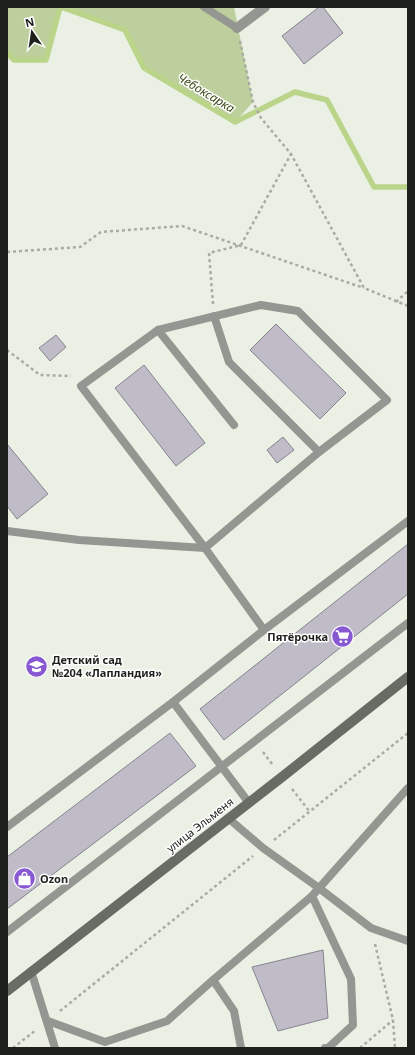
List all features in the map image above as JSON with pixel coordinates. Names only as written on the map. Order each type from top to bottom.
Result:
[{"type":"street","points":[[237,28],[265,7]]},
{"type":"street","name":"улица Эльменя","points":[[7,991],[408,677]]},
{"type":"lane","points":[[204,7],[237,28]]},
{"type":"lane","points":[[7,531],[79,540],[205,548],[319,452],[387,400],[298,311],[261,304],[158,330],[81,386],[205,548],[264,630]]},
{"type":"lane","points":[[214,316],[229,362],[319,452]]},
{"type":"lane","points":[[158,330],[234,426]]},
{"type":"lane","points":[[7,827],[173,702],[264,630],[408,521]]},
{"type":"lane","points":[[7,932],[220,766],[408,623]]},
{"type":"lane","points":[[173,702],[220,766],[249,802]]},
{"type":"lane","points":[[48,1021],[106,1045],[167,1021],[312,896],[408,788]]},
{"type":"lane","points":[[228,818],[263,848],[371,928],[408,941]]},
{"type":"lane","points":[[312,896],[351,979],[354,1025],[328,1048],[325,1048]]},
{"type":"lane","points":[[31,971],[48,1021],[55,1048]]},
{"type":"lane","points":[[213,980],[234,1011],[241,1048]]},
{"type":"path","points":[[237,28],[253,102],[262,118],[291,154],[364,288]]},
{"type":"path","points":[[214,316],[209,253],[241,245],[291,154]]},
{"type":"path","points":[[7,252],[80,248],[101,232],[182,226],[364,288],[408,306]]},
{"type":"path","points":[[396,302],[408,291]]},
{"type":"path","points":[[7,350],[40,375],[94,377]]},
{"type":"path","points":[[13,1048],[310,812],[408,732]]},
{"type":"path","points":[[292,789],[310,812]]},
{"type":"path","points":[[371,928],[393,1020],[395,1048]]},
{"type":"path","points":[[360,1048],[393,1020]]},
{"type":"green space","points":[[7,7],[61,7],[46,60],[14,60],[7,53]]},
{"type":"green space","points":[[61,7],[234,7],[253,102],[235,122],[144,68],[125,30]]},
{"type":"building","points":[[319,7],[323,7],[343,33],[304,64],[282,36]]},
{"type":"building","points":[[276,324],[346,393],[320,419],[250,350]]},
{"type":"building","points":[[56,335],[66,347],[50,361],[39,348]]},
{"type":"building","points":[[144,365],[205,443],[176,466],[115,388]]},
{"type":"building","points":[[283,437],[294,450],[277,463],[267,450]]},
{"type":"building","points":[[7,444],[48,494],[17,519],[7,506]]},
{"type":"building","points":[[408,544],[408,594],[224,740],[200,709]]},
{"type":"building","points":[[170,733],[196,766],[7,909],[7,857]]},
{"type":"building","points":[[323,950],[328,1018],[278,1031],[252,967]]},
{"type":"waterway","name":"Чебоксарка","points":[[7,53],[14,60],[46,60],[60,7]]},
{"type":"waterway","name":"Чебоксарка","points":[[61,7],[125,30],[144,68],[235,122],[295,92],[327,100],[374,187],[408,187]]},
{"type":"place","name":"Пятёрочка","points":[[343,637]]},
{"type":"place","name":"Детский сад №204 «Лапландия»","points":[[36,666]]},
{"type":"place","name":"Ozon","points":[[25,879]]}]
